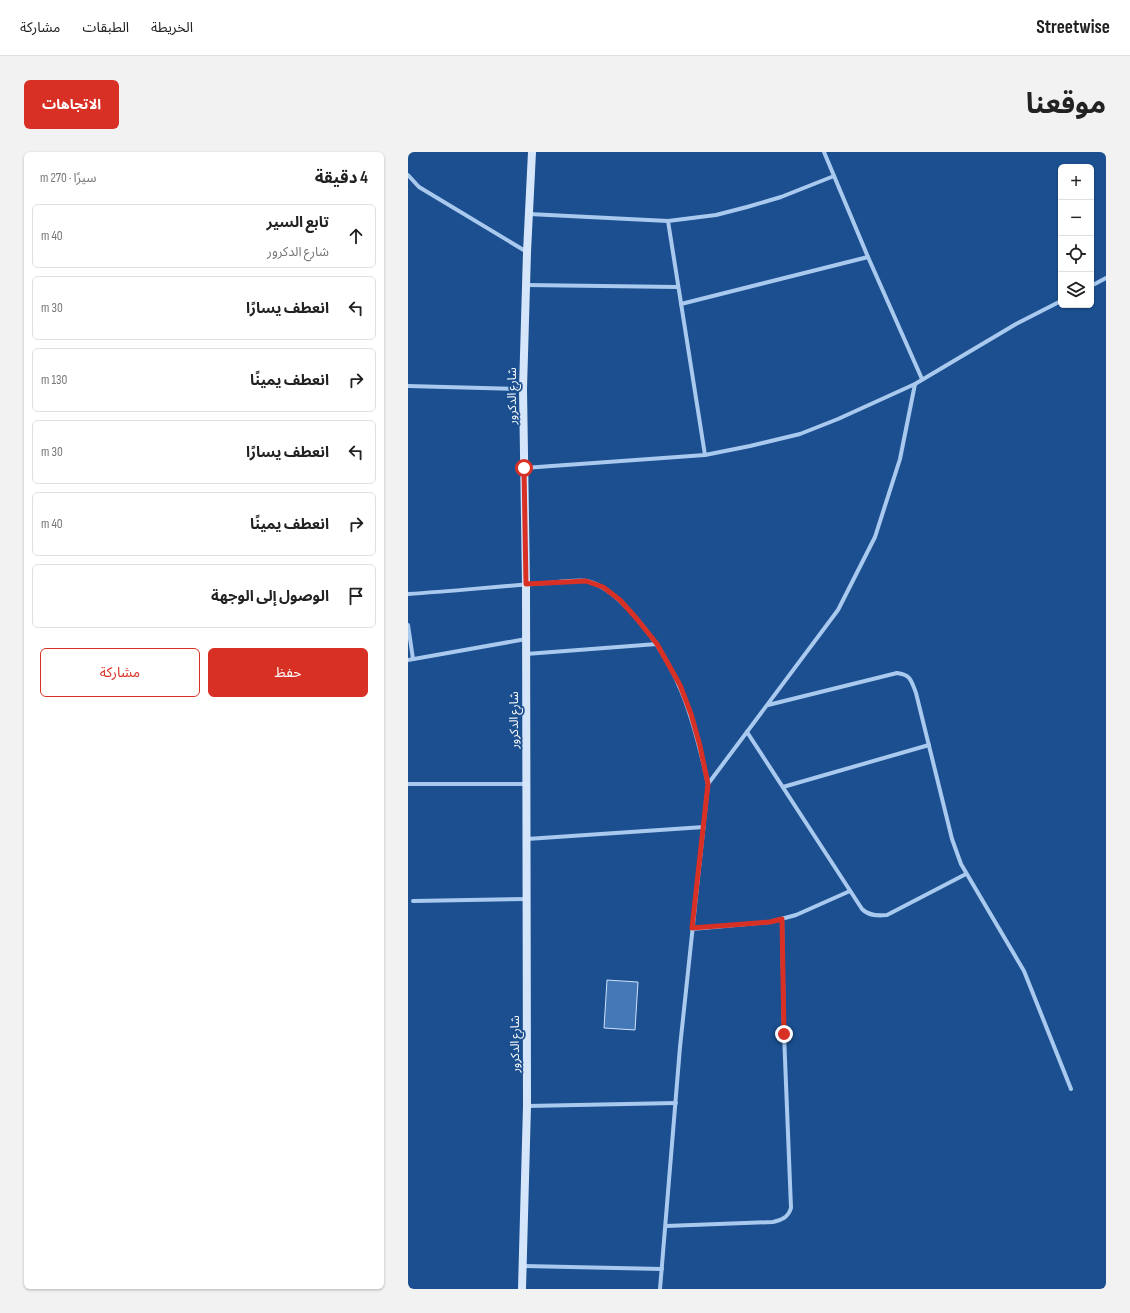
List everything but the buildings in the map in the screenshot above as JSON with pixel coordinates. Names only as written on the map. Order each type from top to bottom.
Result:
[{"type":"street","name":"شارع الدكرور","points":[[522,1289],[524,1266],[527,1106],[526,584],[523,390],[528,214],[532,152]]},
{"type":"street","points":[[824,152],[868,257],[922,379]]},
{"type":"street","points":[[408,176],[419,187],[527,252]]},
{"type":"street","points":[[528,214],[668,221],[716,215],[747,207],[781,197],[834,176]]},
{"type":"street","points":[[668,221],[705,455]]},
{"type":"street","points":[[681,304],[868,257]]},
{"type":"street","points":[[1094,284],[1106,278]]},
{"type":"street","points":[[526,285],[678,287]]},
{"type":"street","points":[[524,468],[705,455],[800,434],[838,419],[915,384],[1016,324],[1058,303]]},
{"type":"street","points":[[708,784],[838,610],[875,537],[900,459],[915,384]]},
{"type":"street","points":[[408,386],[523,390]]},
{"type":"street","points":[[408,594],[452,592],[526,584],[586,581],[603,587],[620,600],[657,644],[680,685],[688,707],[700,746],[708,784],[680,1047],[660,1289]]},
{"type":"street","points":[[408,625],[410,660],[526,639]]},
{"type":"street","points":[[526,654],[657,644]]},
{"type":"street","points":[[768,705],[897,673],[908,676],[911,680],[929,745],[952,839],[961,864],[1024,971],[1071,1088]]},
{"type":"street","points":[[747,732],[850,891],[866,913],[881,916],[887,915],[966,874]]},
{"type":"street","points":[[783,787],[929,745]]},
{"type":"street","points":[[408,784],[526,784]]},
{"type":"street","points":[[526,839],[704,827]]},
{"type":"street","points":[[692,928],[770,922],[796,915],[850,891]]},
{"type":"street","points":[[413,900],[526,899]]},
{"type":"street","points":[[666,1226],[773,1222],[781,1220],[790,1213],[782,919]]},
{"type":"street","points":[[527,1106],[676,1103]]},
{"type":"street","points":[[524,1266],[662,1269]]},
{"type":"route","points":[[524,468],[526,584],[586,581],[603,587],[620,600],[657,644],[680,685],[691,714],[708,784],[692,928],[770,922],[782,919],[784,1034]]}]
